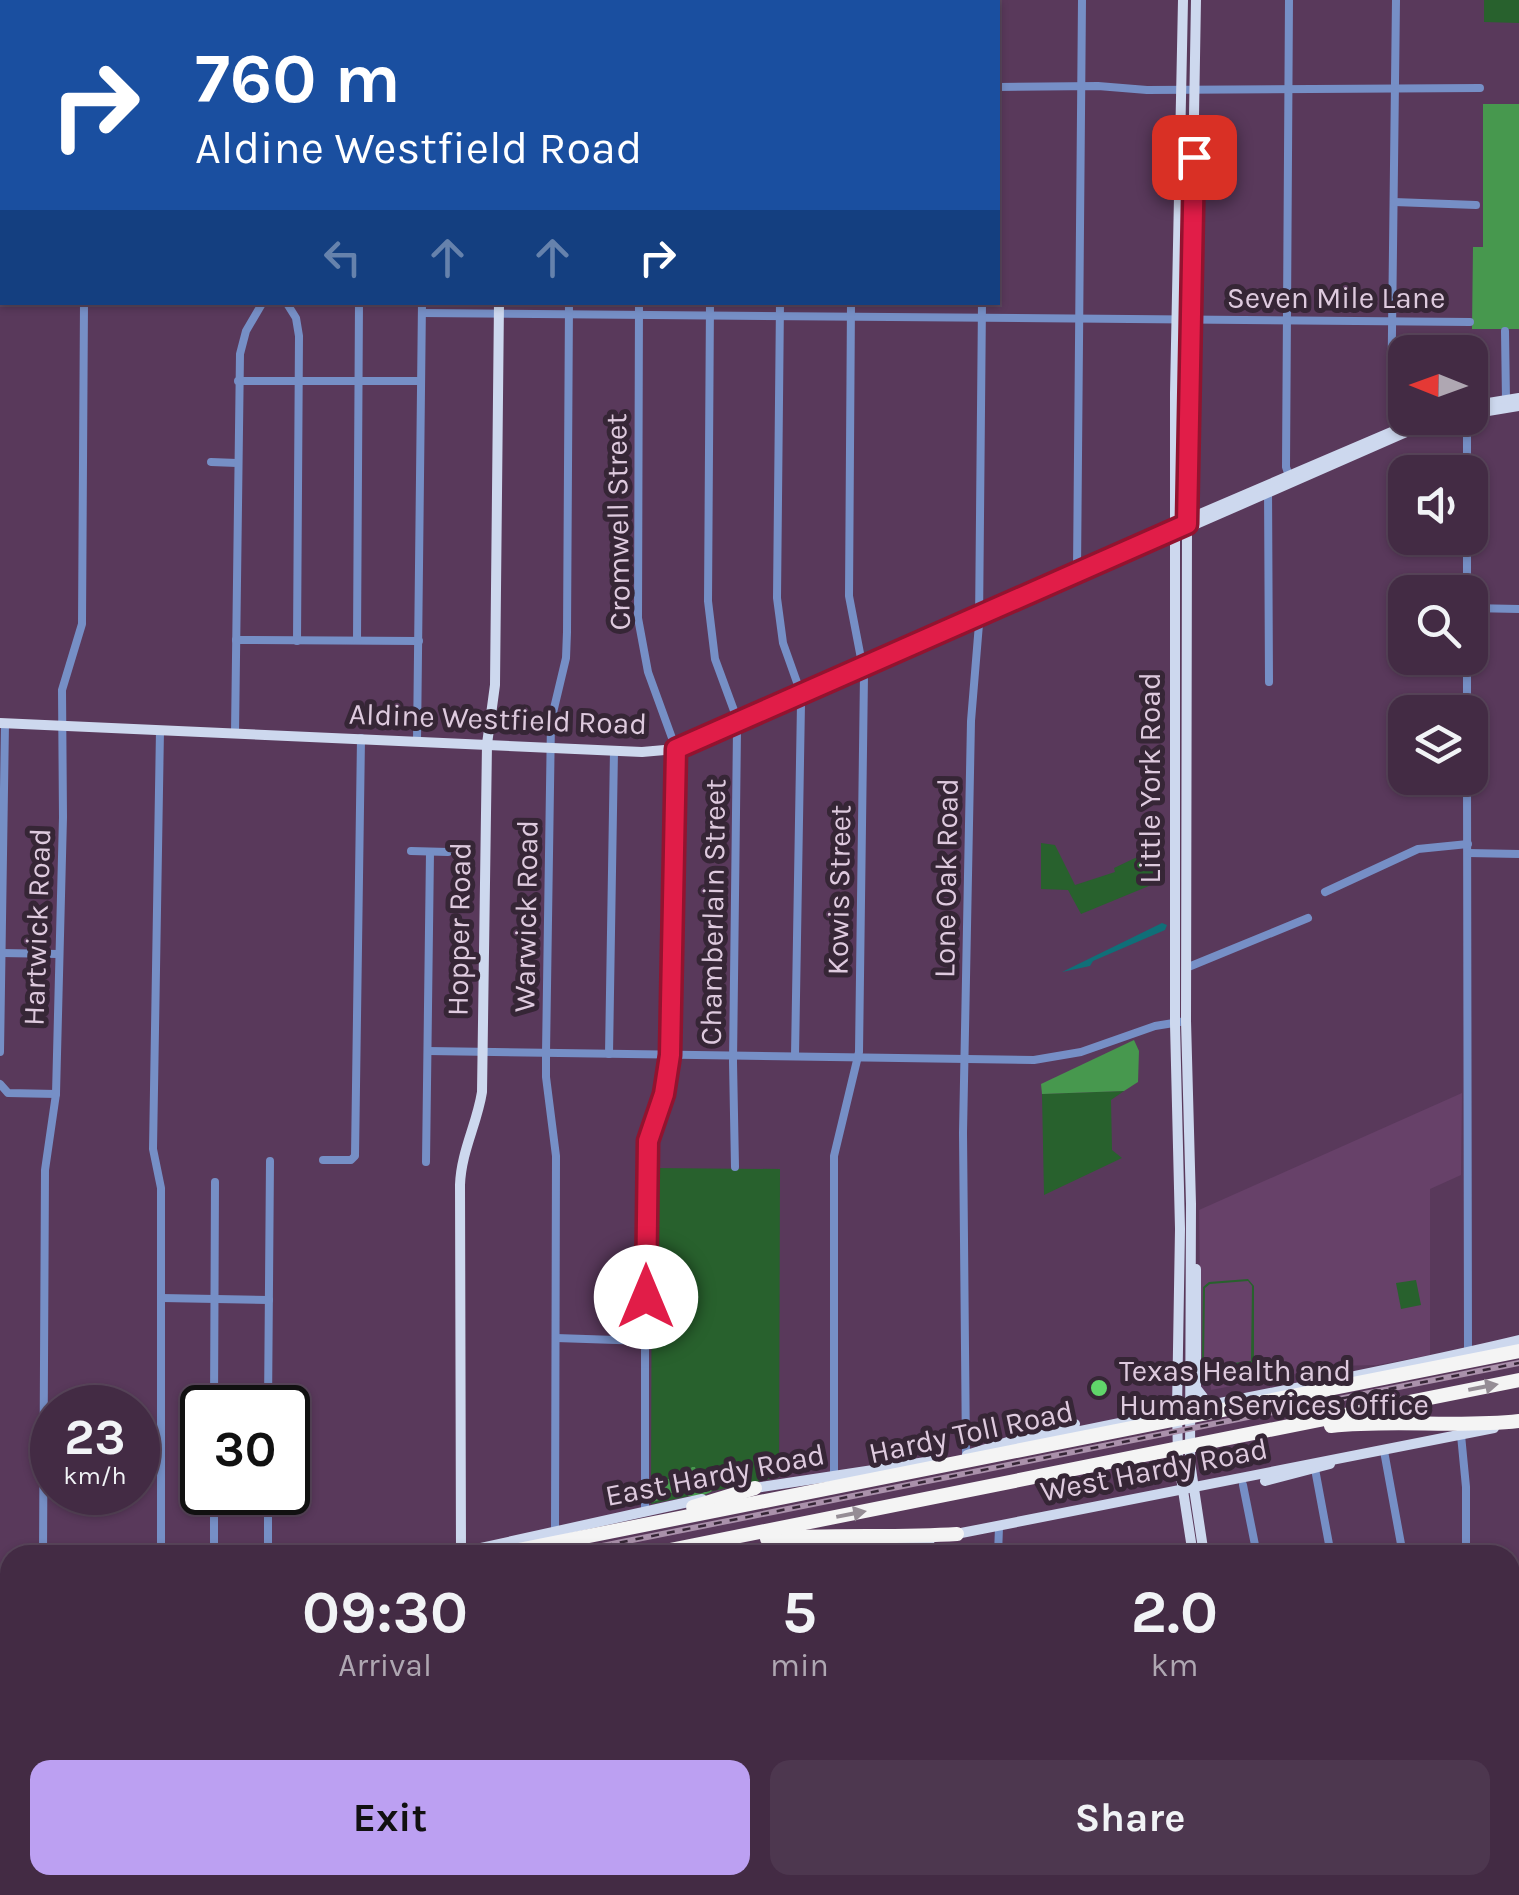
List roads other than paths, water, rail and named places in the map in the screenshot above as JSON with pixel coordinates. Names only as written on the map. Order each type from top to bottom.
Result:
[{"type":"highway","name":"Hardy Toll Road","points":[[542,1545],[1519,1352]]},
{"type":"highway","name":"Hardy Toll Road","points":[[696,1545],[1519,1380]]},
{"type":"highway","points":[[1250,1434],[1371,1423],[1462,1426],[1519,1422]]},
{"type":"highway","points":[[542,1545],[755,1488]]},
{"type":"highway","points":[[721,1540],[826,1534],[888,1538],[957,1534]]},
{"type":"main road","name":"Little York Road","points":[[1183,0],[1189,88]]},
{"type":"main road","name":"Little York Road","points":[[1186,1222],[1181,1023],[1181,526],[1189,88],[1196,0]]},
{"type":"main road","name":"Hopper Road","points":[[455,1545],[460,1185],[468,1140],[479,1114],[487,744],[495,686],[498,309]]},
{"type":"main road","name":"Little York Road","points":[[1181,1023],[1186,968],[1175,562],[1188,495],[1183,320]]},
{"type":"main road","points":[[1490,406],[1511,404],[1519,398]]},
{"type":"main road","name":"Aldine Westfield Road","points":[[2,723],[614,750],[676,749],[1181,526],[1211,509],[1389,435]]},
{"type":"main road","name":"Aldine Westfield Road","points":[[1181,526],[1194,526],[1269,488]]},
{"type":"main road","points":[[1188,495],[1196,508],[1211,509]]},
{"type":"main road","points":[[1146,540],[1168,546],[1175,562]]},
{"type":"main road","points":[[1179,1406],[1183,1380],[1173,1302],[1186,1222]]},
{"type":"main road","points":[[1186,1222],[1196,1248],[1179,1406],[1184,1493],[1204,1545]]},
{"type":"main road","name":"East Hardy Road","points":[[494,1545],[755,1488],[966,1455],[1179,1406],[1364,1375],[1519,1340]]},
{"type":"main road","points":[[966,1455],[1033,1434],[1203,1398],[1310,1377],[1364,1375]]},
{"type":"main road","points":[[1183,1380],[1203,1398]]},
{"type":"main road","name":"West Hardy Road","points":[[905,1545],[1211,1489],[1519,1422]]},
{"type":"main road","points":[[1056,1515],[1087,1515],[1184,1493],[1243,1485],[1315,1470],[1355,1456]]},
{"type":"main road","points":[[1192,1516],[1211,1489]]},
{"type":"main road","points":[[1184,1493],[1192,1516],[1191,1545]]},
{"type":"street","points":[[1077,572],[1082,0]]},
{"type":"street","points":[[1289,0],[1290,479]]},
{"type":"street","points":[[1393,335],[1396,0]]},
{"type":"street","points":[[1000,86],[1480,88]]},
{"type":"street","points":[[1394,202],[1476,205]]},
{"type":"street","name":"Hartwick Road","points":[[44,1545],[45,1170],[56,1094],[62,682],[79,642],[82,624],[84,305]]},
{"type":"street","points":[[235,733],[238,381],[242,342],[261,305]]},
{"type":"street","points":[[288,305],[296,318],[299,382],[298,641]]},
{"type":"street","points":[[357,640],[360,305]]},
{"type":"street","points":[[417,742],[422,305]]},
{"type":"street","name":"Warwick Road","points":[[555,1531],[556,1156],[546,1053],[551,721],[566,658],[567,632],[569,305]]},
{"type":"street","name":"Cromwell Street","points":[[639,305],[638,618],[648,672],[676,749],[670,1055],[664,1094],[648,1141],[646,1512]]},
{"type":"street","name":"Chamberlain Street","points":[[710,305],[708,601],[714,659],[737,723],[736,1167]]},
{"type":"street","points":[[780,305],[777,598],[783,643],[800,695],[795,1056]]},
{"type":"street","name":"Kowis Street","points":[[834,1478],[834,1156],[858,1058],[864,666],[849,596],[851,305]]},
{"type":"street","name":"Lone Oak Road","points":[[966,1455],[965,1059],[971,721],[979,614],[982,305]]},
{"type":"street","name":"Seven Mile Lane","points":[[422,313],[498,309],[569,315],[710,317],[1470,322]]},
{"type":"street","points":[[1504,331],[1511,404]]},
{"type":"street","points":[[238,381],[421,381]]},
{"type":"street","points":[[211,462],[237,464]]},
{"type":"street","points":[[1268,682],[1269,488]]},
{"type":"street","points":[[1488,608],[1519,609]]},
{"type":"street","points":[[236,640],[418,641]]},
{"type":"street","points":[[0,1052],[2,723]]},
{"type":"street","points":[[160,730],[153,1149],[161,1188],[161,1545]]},
{"type":"street","points":[[322,1160],[351,1160],[356,1156],[361,738]]},
{"type":"street","points":[[609,1054],[614,750]]},
{"type":"street","points":[[1468,795],[1468,1352]]},
{"type":"street","points":[[1325,892],[1424,847],[1519,854]]},
{"type":"street","points":[[411,850],[448,852]]},
{"type":"street","points":[[426,1162],[430,852]]},
{"type":"street","points":[[1186,968],[1308,918]]},
{"type":"street","points":[[2,953],[58,954]]},
{"type":"street","points":[[428,1051],[1034,1060],[1065,1056],[1155,1026],[1181,1023]]},
{"type":"street","points":[[0,1084],[8,1093],[56,1094]]},
{"type":"street","points":[[268,1385],[270,1161]]},
{"type":"street","points":[[214,1385],[215,1182]]},
{"type":"street","points":[[162,1298],[269,1300]]},
{"type":"street","points":[[556,1338],[646,1341]]},
{"type":"street","points":[[1461,1435],[1466,1545]]},
{"type":"street","points":[[1384,1451],[1402,1545]]},
{"type":"street","points":[[1315,1470],[1329,1545]]},
{"type":"street","points":[[1243,1485],[1255,1545]]},
{"type":"street","points":[[214,1515],[214,1545]]},
{"type":"street","points":[[268,1515],[268,1545]]},
{"type":"street","points":[[998,1545],[999,1527]]},
{"type":"railway","points":[[607,1545],[1519,1363]]},
{"type":"place","name":"Texas Health and Human Services Office","points":[[1099,1388]]}]
